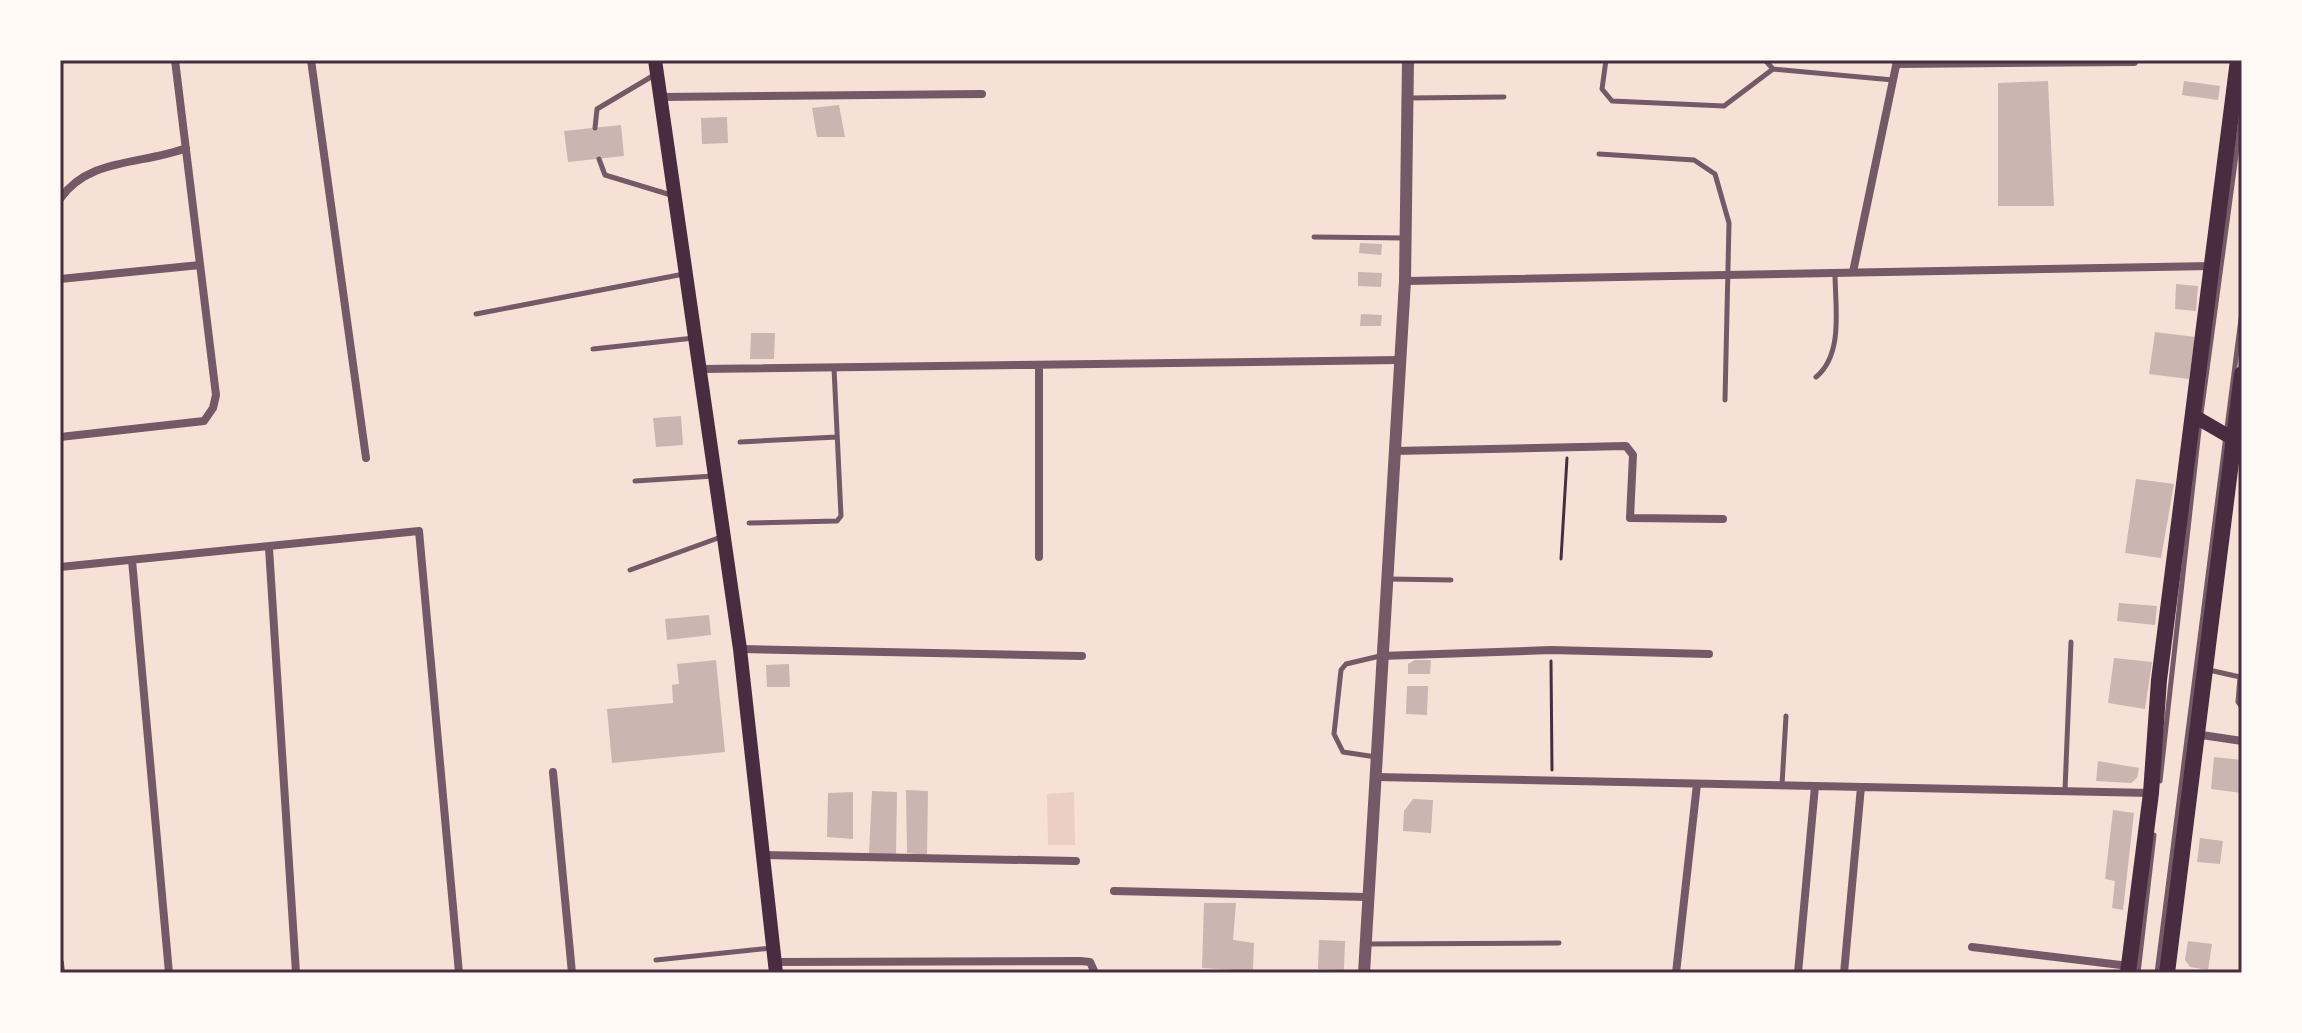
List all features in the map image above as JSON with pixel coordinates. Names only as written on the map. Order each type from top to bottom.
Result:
[{"type":"main road","points":[[2131,971],[2151,793],[2159,680],[2197,418],[2211,266],[2238,60]]},
{"type":"main road","points":[[656,67],[740,649],[774,961]]},
{"type":"main road","points":[[2167,973],[2194,734],[2242,374]]},
{"type":"main road","points":[[2197,418],[2234,437]]},
{"type":"street","points":[[60,437],[204,421],[213,408],[216,395],[175,60]]},
{"type":"street","points":[[311,60],[366,458]]},
{"type":"street","points":[[1364,973],[1384,578],[1405,281],[1408,60]]},
{"type":"street","points":[[1853,272],[1896,62],[2134,62]]},
{"type":"street","points":[[660,97],[982,94]]},
{"type":"street","points":[[60,199],[71,184],[104,167],[169,155],[186,148]]},
{"type":"street","points":[[60,279],[200,265]]},
{"type":"street","points":[[1405,281],[2211,266]]},
{"type":"street","points":[[700,369],[1400,360]]},
{"type":"street","points":[[1039,365],[1039,557]]},
{"type":"street","points":[[1394,451],[1626,446],[1631,449],[1630,518],[1723,519]]},
{"type":"street","points":[[60,567],[269,548],[416,530],[422,534],[459,973]]},
{"type":"street","points":[[269,548],[296,973]]},
{"type":"street","points":[[132,560],[169,973]]},
{"type":"street","points":[[740,649],[1082,656]]},
{"type":"street","points":[[1380,656],[1551,650],[1709,654]]},
{"type":"street","points":[[2194,734],[2242,741]]},
{"type":"street","points":[[553,772],[572,973]]},
{"type":"street","points":[[1376,777],[2151,793]]},
{"type":"street","points":[[1676,973],[1697,784]]},
{"type":"street","points":[[1798,973],[1815,786]]},
{"type":"street","points":[[1844,973],[1861,787]]},
{"type":"street","points":[[763,855],[1076,861]]},
{"type":"street","points":[[1114,891],[1367,897]]},
{"type":"street","points":[[1972,947],[2131,971]]},
{"type":"street","points":[[774,961],[1080,961],[1090,962],[1095,973]]},
{"type":"street","points":[[60,963],[61,973]]},
{"type":"lane","points":[[1606,60],[1602,89],[1612,101],[1724,106],[1773,69],[1893,80]]},
{"type":"lane","points":[[1765,60],[1773,69]]},
{"type":"lane","points":[[595,128],[597,109],[656,67]]},
{"type":"lane","points":[[1408,98],[1504,97]]},
{"type":"lane","points":[[2131,971],[2197,418],[2242,111]]},
{"type":"lane","points":[[1599,154],[1694,160],[1715,174],[1729,223],[1725,400]]},
{"type":"lane","points":[[599,159],[600,169],[610,178],[675,197]]},
{"type":"lane","points":[[1314,237],[1406,238]]},
{"type":"lane","points":[[1816,377],[1826,369],[1835,337],[1835,272]]},
{"type":"lane","points":[[476,314],[685,274]]},
{"type":"lane","points":[[2157,973],[2234,437],[2242,311]]},
{"type":"lane","points":[[593,349],[695,338]]},
{"type":"lane","points":[[749,523],[837,521],[841,516],[834,367]]},
{"type":"lane","points":[[740,442],[837,437]]},
{"type":"lane","points":[[635,481],[715,476]]},
{"type":"lane","points":[[630,570],[722,537]]},
{"type":"lane","points":[[1384,578],[1451,580]]},
{"type":"lane","points":[[2065,791],[2071,642]]},
{"type":"lane","points":[[1376,757],[1343,752],[1334,734],[1341,670],[1346,664],[1380,656]]},
{"type":"lane","points":[[2204,670],[2238,674],[2238,702],[2242,707]]},
{"type":"lane","points":[[1781,786],[1786,716]]},
{"type":"lane","points":[[1365,944],[1559,943]]},
{"type":"lane","points":[[656,960],[774,961]]},
{"type":"path","points":[[1561,559],[1567,446]]},
{"type":"path","points":[[1551,650],[1552,782]]},
{"type":"shaded area","points":[[1074,792],[1075,845],[1048,845],[1047,794]]},
{"type":"building","points":[[2048,81],[2054,206],[1998,206],[1998,83]]},
{"type":"building","points":[[2184,81],[2220,86],[2218,100],[2182,95]]},
{"type":"building","points":[[839,105],[845,137],[817,137],[812,108]]},
{"type":"building","points":[[727,117],[728,143],[702,144],[701,118]]},
{"type":"building","points":[[621,125],[624,156],[568,162],[564,131]]},
{"type":"building","points":[[1360,243],[1382,244],[1381,255],[1359,253]]},
{"type":"building","points":[[1358,272],[1382,273],[1381,287],[1358,286]]},
{"type":"building","points":[[2176,284],[2198,286],[2196,311],[2175,309]]},
{"type":"building","points":[[1361,314],[1382,315],[1381,326],[1360,326]]},
{"type":"building","points":[[2155,332],[2195,337],[2189,379],[2149,374]]},
{"type":"building","points":[[751,333],[775,333],[774,359],[750,359]]},
{"type":"building","points":[[681,416],[683,445],[656,447],[653,418]]},
{"type":"building","points":[[2136,479],[2174,484],[2161,558],[2125,553]]},
{"type":"building","points":[[2119,603],[2157,606],[2155,625],[2117,621]]},
{"type":"building","points":[[709,615],[711,635],[667,640],[665,619]]},
{"type":"building","points":[[2114,658],[2152,662],[2145,709],[2108,703]]},
{"type":"building","points":[[716,660],[725,752],[612,763],[607,709],[673,703],[672,685],[679,684],[677,664]]},
{"type":"building","points":[[1415,660],[1431,660],[1430,674],[1408,674],[1408,664]]},
{"type":"building","points":[[789,664],[790,687],[767,687],[766,665]]},
{"type":"building","points":[[1407,686],[1428,686],[1427,715],[1406,714]]},
{"type":"building","points":[[2214,757],[2242,760],[2242,793],[2211,789]]},
{"type":"building","points":[[2098,761],[2139,768],[2137,778],[2131,783],[2096,781]]},
{"type":"building","points":[[906,790],[928,791],[927,855],[907,853]]},
{"type":"building","points":[[872,791],[897,792],[896,855],[869,853]]},
{"type":"building","points":[[853,792],[853,839],[827,837],[828,793]]},
{"type":"building","points":[[1413,799],[1433,800],[1431,833],[1403,831],[1404,811]]},
{"type":"building","points":[[2113,810],[2134,813],[2123,910],[2112,908],[2115,881],[2105,879]]},
{"type":"building","points":[[2200,838],[2223,841],[2220,864],[2197,862]]},
{"type":"building","points":[[1204,903],[1236,903],[1233,940],[1254,943],[1253,971],[1202,968]]},
{"type":"building","points":[[1319,940],[1345,941],[1344,970],[1318,969]]},
{"type":"building","points":[[2188,941],[2212,944],[2208,970],[2190,967],[2185,960]]}]
